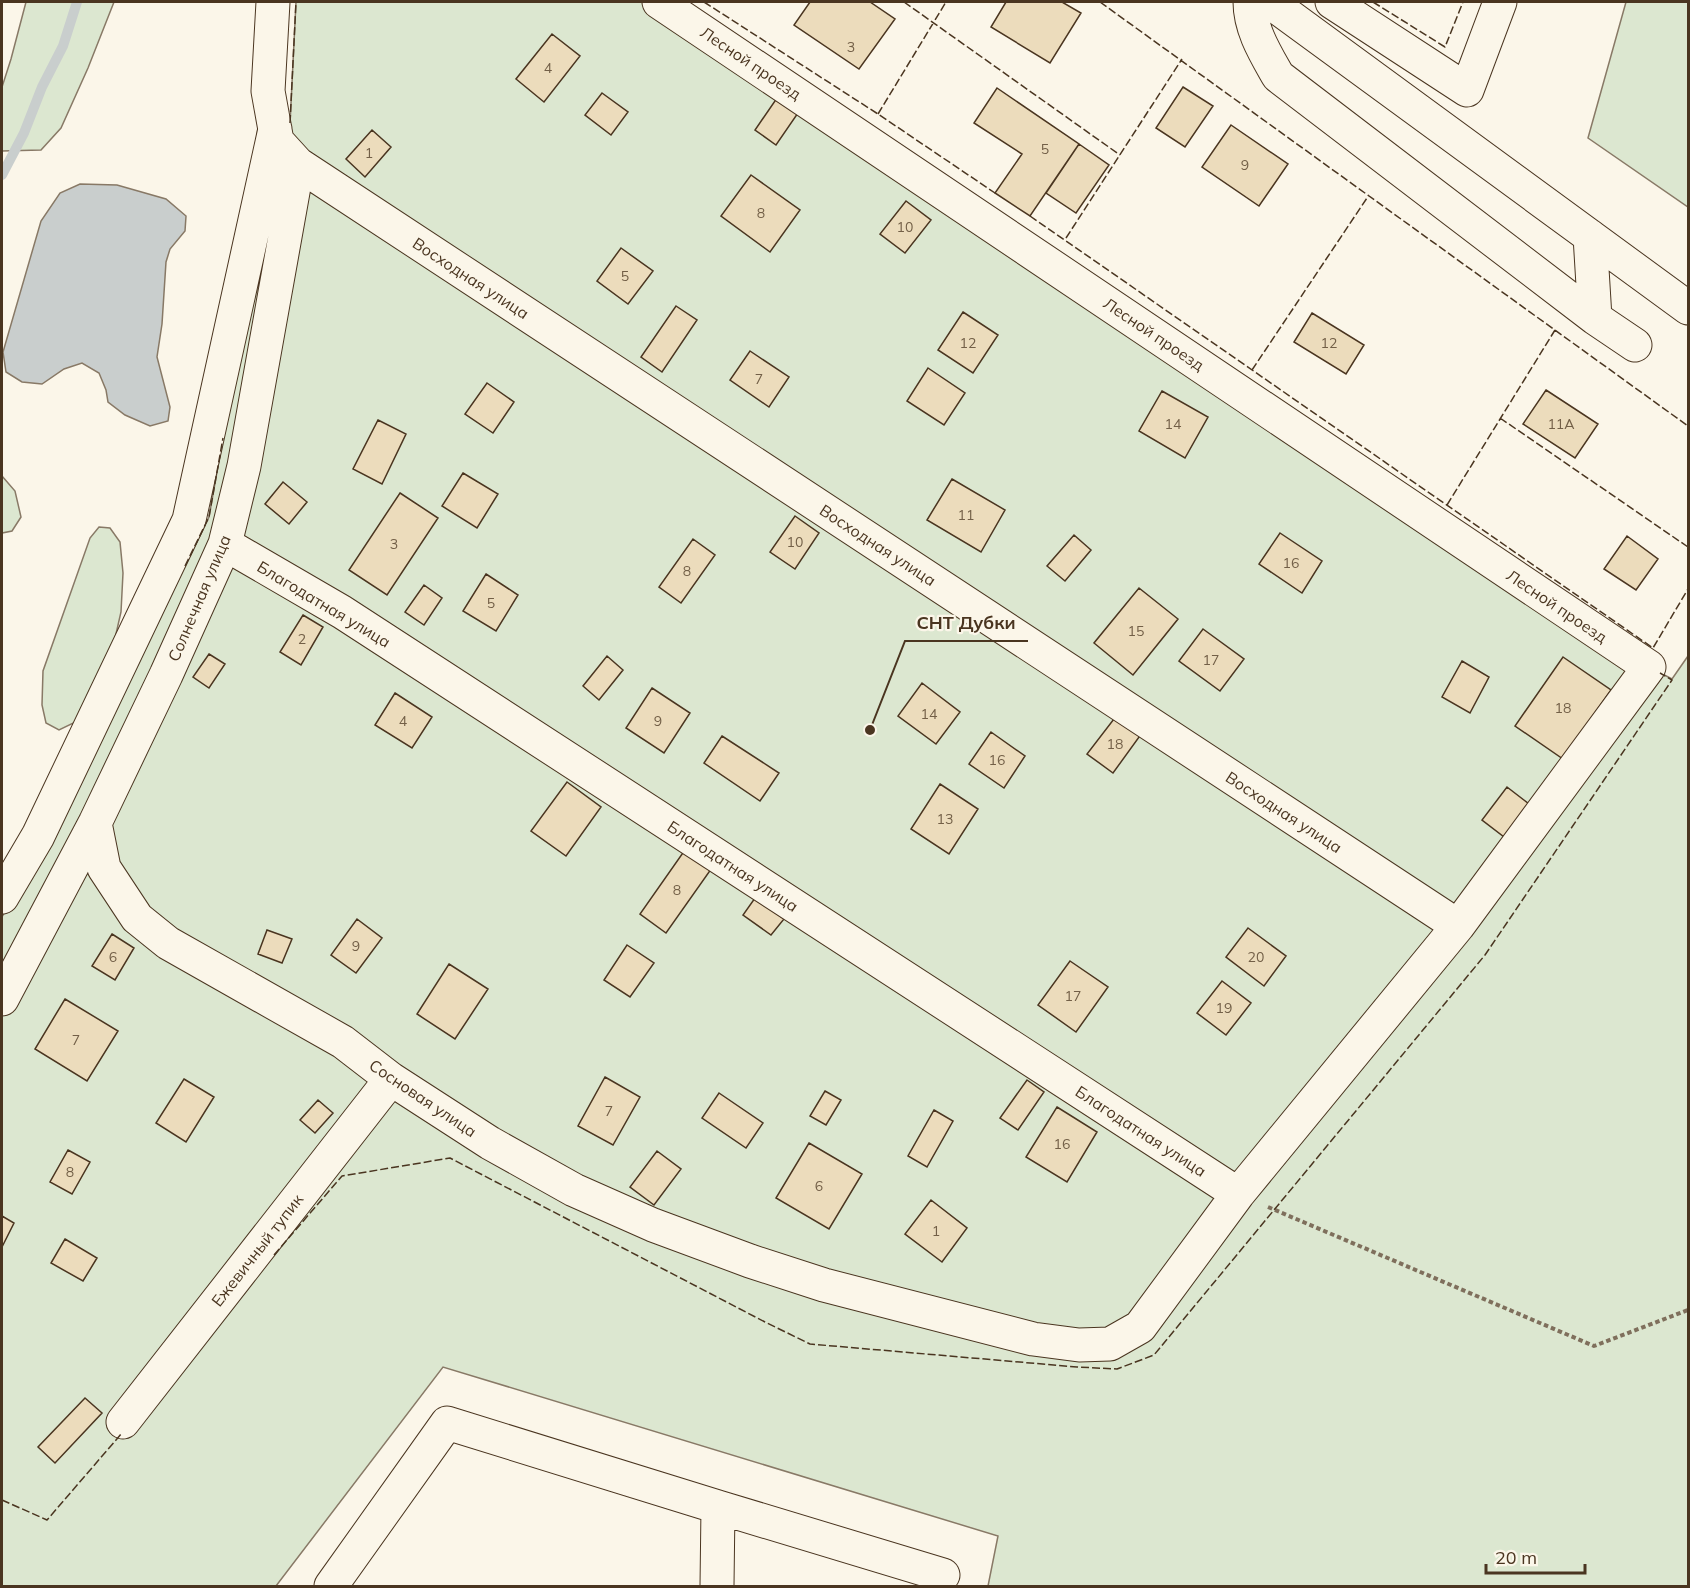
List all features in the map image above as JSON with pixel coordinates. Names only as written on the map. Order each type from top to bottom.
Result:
[{"type":"street","points":[[2,897],[38,836],[189,520],[275,129],[268,91],[273,2]]},
{"type":"street","name":"Лесной проезд","points":[[659,2],[1649,667]]},
{"type":"street","points":[[1250,2],[1250,11],[1259,41],[1278,76],[1595,318],[1635,345]]},
{"type":"street","points":[[1270,2],[1689,308]]},
{"type":"street","points":[[1332,2],[1467,90],[1500,2]]},
{"type":"street","name":"Восходная улица","points":[[275,129],[277,141],[298,164],[1458,926]]},
{"type":"street","name":"Солнечная улица","points":[[2,999],[95,823],[166,675],[225,544],[244,466],[298,164]]},
{"type":"street","points":[[1590,236],[1595,318]]},
{"type":"street","name":"Благодатная улица","points":[[225,544],[342,612],[1238,1194]]},
{"type":"street","name":"Сосновая улица","points":[[95,823],[104,868],[136,918],[168,943],[343,1042],[391,1079],[490,1143],[574,1190],[653,1225],[750,1261],[824,1285],[1033,1339],[1079,1345],[1110,1344],[1140,1328],[1238,1194],[1458,926],[1649,667]]},
{"type":"street","name":"Ежевичный тупик","points":[[123,1422],[391,1079]]},
{"type":"street","points":[[331,1587],[447,1423],[944,1575]]},
{"type":"street","points":[[717,1587],[718,1507]]},
{"type":"path","points":[[1238,1194],[1594,1346],[1689,1310]]},
{"type":"green space","points":[[26,2],[114,2],[61,128],[41,150],[2,151],[2,87]]},
{"type":"green space","points":[[296,2],[659,2],[1649,667],[1672,679],[1688,656],[1688,1586],[988,1586],[998,1536],[443,1367],[276,1586],[2,1586],[2,917],[78,781],[209,517],[268,185],[253,167],[258,127],[290,124]]},
{"type":"green space","points":[[1626,2],[1688,2],[1688,207],[1588,138]]},
{"type":"green space","points":[[2,476],[15,491],[21,517],[12,531],[2,533]]},
{"type":"green space","points":[[99,527],[110,528],[120,542],[123,573],[121,612],[108,669],[86,717],[59,730],[46,723],[42,705],[43,671],[90,538]]},
{"type":"shaded area","points":[[80,184],[117,185],[166,199],[186,216],[185,231],[170,249],[166,262],[162,324],[157,357],[170,407],[168,421],[150,426],[125,415],[108,402],[99,373],[82,363],[64,369],[42,384],[22,382],[6,372],[3,352],[41,221],[60,193]]},
{"type":"building","points":[[810,2],[870,2],[895,19],[859,69],[794,25]]},
{"type":"building","points":[[1006,2],[1062,2],[1081,13],[1050,63],[991,27]]},
{"type":"building","points":[[552,34],[580,56],[544,102],[516,79]]},
{"type":"building","points":[[1183,87],[1213,106],[1185,147],[1156,128]]},
{"type":"building","points":[[997,88],[1079,144],[1030,216],[995,193],[1022,154],[974,123]]},
{"type":"building","points":[[602,93],[628,112],[611,135],[585,115]]},
{"type":"building","points":[[777,98],[798,113],[776,145],[755,130]]},
{"type":"building","points":[[1231,125],[1288,164],[1259,206],[1202,167]]},
{"type":"building","points":[[372,130],[391,147],[365,177],[346,159]]},
{"type":"building","points":[[1079,144],[1109,165],[1076,213],[1046,193]]},
{"type":"building","points":[[751,175],[800,210],[770,252],[721,216]]},
{"type":"building","points":[[906,201],[931,220],[905,253],[880,234]]},
{"type":"building","points":[[621,248],[653,271],[628,304],[597,281]]},
{"type":"building","points":[[676,306],[697,320],[662,372],[641,357]]},
{"type":"building","points":[[963,312],[998,335],[973,373],[938,350]]},
{"type":"building","points":[[1312,313],[1364,345],[1346,374],[1294,342]]},
{"type":"building","points":[[750,351],[789,377],[769,407],[730,380]]},
{"type":"building","points":[[928,368],[965,393],[944,425],[907,401]]},
{"type":"building","points":[[487,383],[514,402],[493,433],[465,414]]},
{"type":"building","points":[[1546,390],[1598,424],[1575,458],[1523,424]]},
{"type":"building","points":[[1162,391],[1208,417],[1185,458],[1139,431]]},
{"type":"building","points":[[378,420],[406,434],[382,484],[353,469]]},
{"type":"building","points":[[463,473],[498,494],[477,528],[442,506]]},
{"type":"building","points":[[952,479],[1005,510],[981,552],[927,520]]},
{"type":"building","points":[[283,482],[307,502],[289,524],[265,504]]},
{"type":"building","points":[[400,493],[438,518],[387,595],[349,570]]},
{"type":"building","points":[[795,516],[819,533],[795,569],[770,552]]},
{"type":"building","points":[[1280,533],[1322,561],[1302,593],[1259,564]]},
{"type":"building","points":[[1074,535],[1091,550],[1065,581],[1047,566]]},
{"type":"building","points":[[1627,536],[1658,559],[1636,590],[1604,569]]},
{"type":"building","points":[[693,539],[715,555],[681,603],[659,587]]},
{"type":"building","points":[[486,574],[518,595],[496,631],[463,611]]},
{"type":"building","points":[[424,585],[442,598],[424,625],[405,612]]},
{"type":"building","points":[[1139,588],[1178,619],[1133,675],[1094,643]]},
{"type":"building","points":[[303,615],[323,627],[301,665],[280,652]]},
{"type":"building","points":[[1203,629],[1244,659],[1220,691],[1179,661]]},
{"type":"building","points":[[209,654],[225,664],[209,688],[193,677]]},
{"type":"building","points":[[607,656],[623,670],[599,700],[583,686]]},
{"type":"building","points":[[1563,657],[1611,690],[1563,759],[1515,726]]},
{"type":"building","points":[[1462,661],[1489,677],[1470,713],[1442,697]]},
{"type":"building","points":[[922,683],[960,712],[936,744],[898,716]]},
{"type":"building","points":[[652,688],[690,713],[664,753],[626,728]]},
{"type":"building","points":[[395,693],[432,717],[412,748],[375,725]]},
{"type":"building","points":[[1117,715],[1142,733],[1113,773],[1087,754]]},
{"type":"building","points":[[991,732],[1025,756],[1004,788],[969,764]]},
{"type":"building","points":[[722,736],[779,773],[760,801],[704,763]]},
{"type":"building","points":[[567,782],[601,807],[566,856],[531,831]]},
{"type":"building","points":[[940,784],[978,809],[949,854],[911,829]]},
{"type":"building","points":[[1507,787],[1533,807],[1508,840],[1482,820]]},
{"type":"building","points":[[687,847],[714,865],[666,933],[640,914]]},
{"type":"building","points":[[755,898],[784,919],[771,935],[743,915]]},
{"type":"building","points":[[357,919],[382,938],[356,973],[331,955]]},
{"type":"building","points":[[1248,928],[1286,956],[1264,986],[1226,957]]},
{"type":"building","points":[[267,930],[292,939],[282,963],[258,954]]},
{"type":"building","points":[[112,934],[134,948],[115,980],[92,966]]},
{"type":"building","points":[[627,945],[654,963],[630,997],[604,980]]},
{"type":"building","points":[[1070,961],[1108,987],[1076,1032],[1038,1005]]},
{"type":"building","points":[[449,964],[488,989],[455,1039],[417,1014]]},
{"type":"building","points":[[1222,981],[1251,1003],[1226,1035],[1197,1013]]},
{"type":"building","points":[[65,999],[118,1031],[87,1081],[35,1049]]},
{"type":"building","points":[[605,1077],[640,1097],[613,1145],[578,1126]]},
{"type":"building","points":[[184,1079],[214,1097],[186,1142],[156,1123]]},
{"type":"building","points":[[1027,1080],[1044,1092],[1018,1130],[1000,1118]]},
{"type":"building","points":[[825,1091],[841,1100],[826,1125],[810,1116]]},
{"type":"building","points":[[719,1093],[763,1123],[746,1148],[702,1118]]},
{"type":"building","points":[[318,1100],[333,1113],[315,1133],[300,1120]]},
{"type":"building","points":[[1057,1107],[1097,1132],[1067,1182],[1026,1157]]},
{"type":"building","points":[[934,1110],[953,1121],[927,1167],[908,1156]]},
{"type":"building","points":[[809,1143],[862,1174],[829,1229],[776,1198]]},
{"type":"building","points":[[68,1150],[90,1162],[72,1194],[50,1182]]},
{"type":"building","points":[[657,1151],[681,1169],[654,1205],[630,1187]]},
{"type":"building","points":[[931,1200],[967,1228],[942,1262],[905,1234]]},
{"type":"building","points":[[2,1216],[14,1223],[2,1247]]},
{"type":"building","points":[[65,1239],[97,1258],[83,1281],[51,1263]]},
{"type":"building","points":[[85,1398],[102,1413],[55,1463],[38,1447]]},
{"type":"waterway","points":[[2,175],[24,133],[42,87],[63,46],[77,2]]},
{"type":"fence","points":[[290,123],[296,2]]},
{"type":"fence","points":[[704,2],[878,114],[995,193]]},
{"type":"fence","points":[[904,2],[1120,155]]},
{"type":"fence","points":[[878,114],[946,2]]},
{"type":"fence","points":[[1100,2],[1688,426]]},
{"type":"fence","points":[[1373,2],[1445,47],[1463,2]]},
{"type":"fence","points":[[1066,238],[1182,59]]},
{"type":"fence","points":[[1252,370],[1369,195]]},
{"type":"fence","points":[[1030,216],[1653,648],[1688,589]]},
{"type":"fence","points":[[1447,505],[1555,330]]},
{"type":"fence","points":[[1500,418],[1688,547]]},
{"type":"fence","points":[[185,566],[209,517],[223,438]]},
{"type":"fence","points":[[274,1255],[342,1176],[450,1158],[810,1344],[1117,1369],[1154,1355],[1485,955],[1672,680],[1660,673]]},
{"type":"fence","points":[[2,1500],[47,1520],[122,1433]]},
{"type":"place","name":"СНТ Дубки","points":[[870,730]]}]
